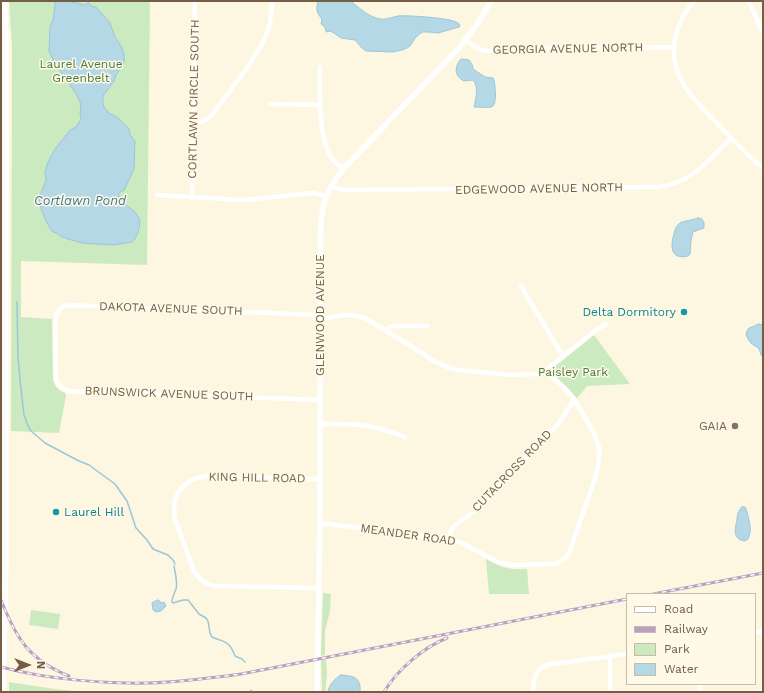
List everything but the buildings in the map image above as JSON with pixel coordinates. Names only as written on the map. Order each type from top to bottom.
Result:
[{"type":"street","points":[[3,692],[6,567],[3,342],[4,95],[6,38],[4,1]]},
{"type":"street","name":"CORTLAWN CIRCLE SOUTH","points":[[192,198],[195,1]]},
{"type":"street","points":[[194,123],[202,122],[211,116],[260,51],[269,28],[272,13],[272,1]]},
{"type":"street","name":"GLENWOOD AVENUE","points":[[317,692],[321,480],[321,229],[323,207],[326,196],[344,168],[466,40],[492,1]]},
{"type":"street","points":[[694,1],[686,10],[676,32],[674,60],[678,75],[686,89],[705,111],[763,168]]},
{"type":"street","points":[[748,1],[763,32]]},
{"type":"street","name":"GEORGIA AVENUE NORTH","points":[[466,40],[475,47],[490,51],[528,48],[674,47]]},
{"type":"street","points":[[320,68],[320,105],[323,135],[329,153],[336,162],[344,168]]},
{"type":"street","points":[[271,104],[320,105]]},
{"type":"street","name":"EDGEWOOD AVENUE NORTH","points":[[331,187],[342,190],[659,187],[677,183],[693,175],[731,138]]},
{"type":"street","points":[[157,195],[243,200],[313,193],[326,196]]},
{"type":"street","points":[[521,286],[563,356]]},
{"type":"street","name":"DAKOTA AVENUE SOUTH","points":[[55,346],[55,320],[57,312],[63,306],[68,305],[320,317]]},
{"type":"street","points":[[320,317],[355,314],[369,320],[436,362],[447,367],[459,370],[510,375],[541,373],[596,330],[606,324]]},
{"type":"street","points":[[386,330],[389,327],[394,326],[427,326]]},
{"type":"street","name":"BRUNSWICK AVENUE SOUTH","points":[[55,346],[57,382],[60,387],[69,391],[321,400]]},
{"type":"street","name":"MEANDER ROAD","points":[[320,523],[450,539],[462,542],[498,562],[511,566],[555,564],[562,560],[570,551],[594,482],[599,451],[595,436],[574,400],[546,370]]},
{"type":"street","name":"CUTACROSS ROAD","points":[[450,539],[450,533],[454,526],[477,509],[558,423],[574,400]]},
{"type":"street","points":[[321,424],[351,424],[368,426],[405,437]]},
{"type":"street","name":"KING HILL ROAD","points":[[319,588],[210,586],[204,583],[194,571],[175,519],[174,504],[180,489],[186,483],[199,477],[212,476],[321,480]]},
{"type":"street","points":[[533,692],[535,676],[539,669],[544,666],[626,654]]},
{"type":"street","points":[[610,656],[610,692]]},
{"type":"green space","name":"Laurel Avenue Greenbelt","points":[[9,1],[150,1],[147,265],[21,261],[21,317],[52,319],[53,380],[57,388],[65,393],[66,396],[59,433],[11,431],[12,47]]},
{"type":"green space","name":"Paisley Park","points":[[594,335],[630,384],[587,386],[577,398],[552,373],[552,369]]},
{"type":"green space","points":[[486,559],[506,568],[527,569],[529,594],[489,594]]},
{"type":"green space","points":[[323,593],[331,594],[330,611],[325,631],[325,655],[321,656]]},
{"type":"green space","points":[[31,610],[60,614],[58,629],[29,625]]},
{"type":"green space","points":[[326,659],[327,675],[325,692],[322,692],[321,660]]},
{"type":"green space","points":[[9,682],[54,689],[86,692],[9,692]]},
{"type":"water","name":"Cortlawn Pond","points":[[55,1],[68,1],[83,5],[89,3],[93,7],[96,7],[110,23],[115,37],[124,54],[123,65],[103,96],[103,103],[104,107],[109,113],[117,117],[129,129],[130,135],[135,141],[134,169],[124,190],[118,194],[125,204],[135,212],[139,218],[140,222],[138,233],[132,242],[113,245],[82,243],[68,239],[53,232],[41,209],[39,198],[46,180],[45,172],[48,162],[55,149],[70,130],[76,127],[81,119],[81,104],[75,92],[55,64],[49,51],[50,26],[53,20]]},
{"type":"water","points":[[318,1],[351,1],[368,14],[380,19],[398,16],[428,17],[446,19],[458,23],[460,26],[438,33],[422,32],[416,37],[410,46],[402,50],[393,52],[366,51],[355,40],[341,38],[330,31],[326,32],[325,27],[321,24],[322,19],[317,11]]},
{"type":"water","points":[[462,59],[469,60],[473,69],[485,77],[493,78],[496,95],[493,106],[474,107],[476,93],[475,83],[473,80],[462,80],[456,69],[457,64]]},
{"type":"water","points":[[698,218],[702,219],[704,228],[693,232],[690,254],[682,257],[678,256],[672,248],[676,228],[681,222]]},
{"type":"water","points":[[759,324],[763,325],[763,357],[758,348],[749,341],[746,334],[748,329]]},
{"type":"water","points":[[742,507],[745,507],[746,509],[750,528],[748,539],[745,541],[738,538],[735,533],[738,515]]},
{"type":"water","points":[[158,600],[162,603],[164,602],[166,606],[161,611],[156,612],[153,610],[152,603]]},
{"type":"water","points":[[341,675],[356,678],[359,683],[360,692],[330,692],[328,690],[332,683]]},
{"type":"waterway","points":[[17,302],[20,380],[24,415],[30,430],[45,443],[89,465],[115,484],[127,501],[136,528],[153,549],[168,555],[175,564]]},
{"type":"waterway","points":[[174,566],[177,586],[172,602],[188,600],[199,614],[208,621],[212,637],[229,645],[235,656],[245,662]]},
{"type":"railway","points":[[658,593],[763,573]]},
{"type":"railway","points":[[1,667],[37,675],[94,682],[150,683],[196,680],[241,674],[626,599]]},
{"type":"railway","points":[[1,600],[12,626],[34,655],[55,670],[69,676]]},
{"type":"railway","points":[[384,692],[396,676],[420,653],[447,638]]},
{"type":"place","name":"Delta Dormitory","points":[[684,312]]},
{"type":"place","name":"GAIA","points":[[735,426]]},
{"type":"place","name":"Laurel Hill","points":[[56,512]]}]
